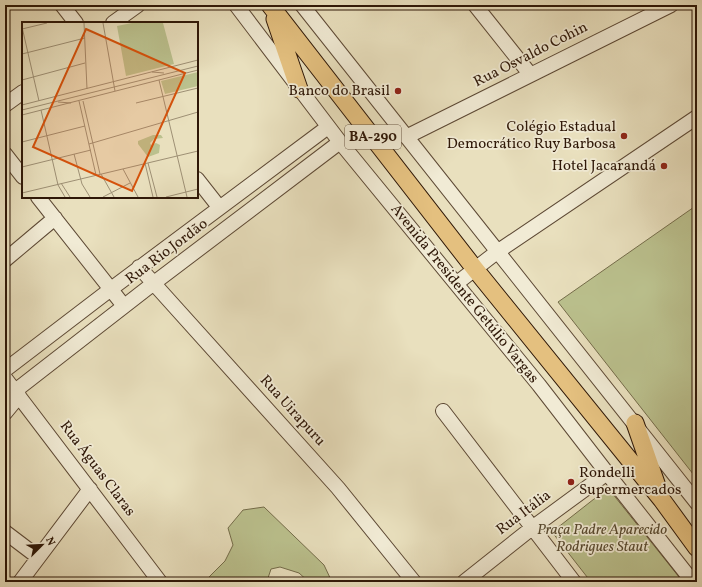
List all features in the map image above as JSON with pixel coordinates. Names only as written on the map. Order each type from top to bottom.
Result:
[{"type":"main road","points":[[270,5],[299,89]]},
{"type":"main road","name":"Avenida Presidente Getúlio Vargas","points":[[270,5],[475,269],[662,500],[697,548]]},
{"type":"main road","points":[[634,423],[662,500]]},
{"type":"street","points":[[62,5],[75,22]]},
{"type":"street","points":[[114,22],[138,5]]},
{"type":"street","name":"Avenida Presidente Getúlio Vargas","points":[[236,5],[328,127],[539,385],[693,582]]},
{"type":"street","points":[[302,5],[697,503]]},
{"type":"street","points":[[475,5],[530,74]]},
{"type":"street","name":"Rua Osvaldo Cohin","points":[[406,137],[530,74],[649,9],[671,5]]},
{"type":"street","points":[[5,105],[22,93]]},
{"type":"street","points":[[457,283],[497,252],[697,117]]},
{"type":"street","name":"Rua Rio Jordão","points":[[5,370],[328,127]]},
{"type":"street","name":"Rua Rio Jordão","points":[[5,413],[17,393],[124,306],[340,142]]},
{"type":"street","points":[[5,154],[22,176]]},
{"type":"street","points":[[198,180],[219,208]]},
{"type":"street","points":[[39,198],[124,306]]},
{"type":"street","points":[[5,260],[55,218]]},
{"type":"street","name":"Rua Uirapuru","points":[[139,268],[338,488],[414,582]]},
{"type":"street","name":"Rua Águas Claras","points":[[5,378],[160,582]]},
{"type":"street","points":[[443,412],[574,582]]},
{"type":"street","name":"Rua Itália","points":[[464,582],[532,528],[607,473]]},
{"type":"street","points":[[20,582],[90,490]]},
{"type":"street","points":[[5,532],[38,558]]},
{"type":"green space","points":[[697,205],[697,479],[558,302]]},
{"type":"green space","name":"Praça Padre Aparecido Rodrigues Staut","points":[[608,488],[683,582],[591,582],[552,532]]},
{"type":"green space","points":[[264,507],[324,565],[332,582],[309,582],[299,573],[280,567],[271,569],[268,578],[271,582],[206,582],[206,580],[225,561],[233,545],[228,528],[243,510]]},
{"type":"place","name":"Banco do Brasil","points":[[398,91]]},
{"type":"place","name":"Colégio Estadual Democrático Ruy Barbosa","points":[[624,136]]},
{"type":"place","name":"Hotel Jacarandá","points":[[664,166]]},
{"type":"place","name":"Rondelli Supermercados","points":[[571,482]]}]
